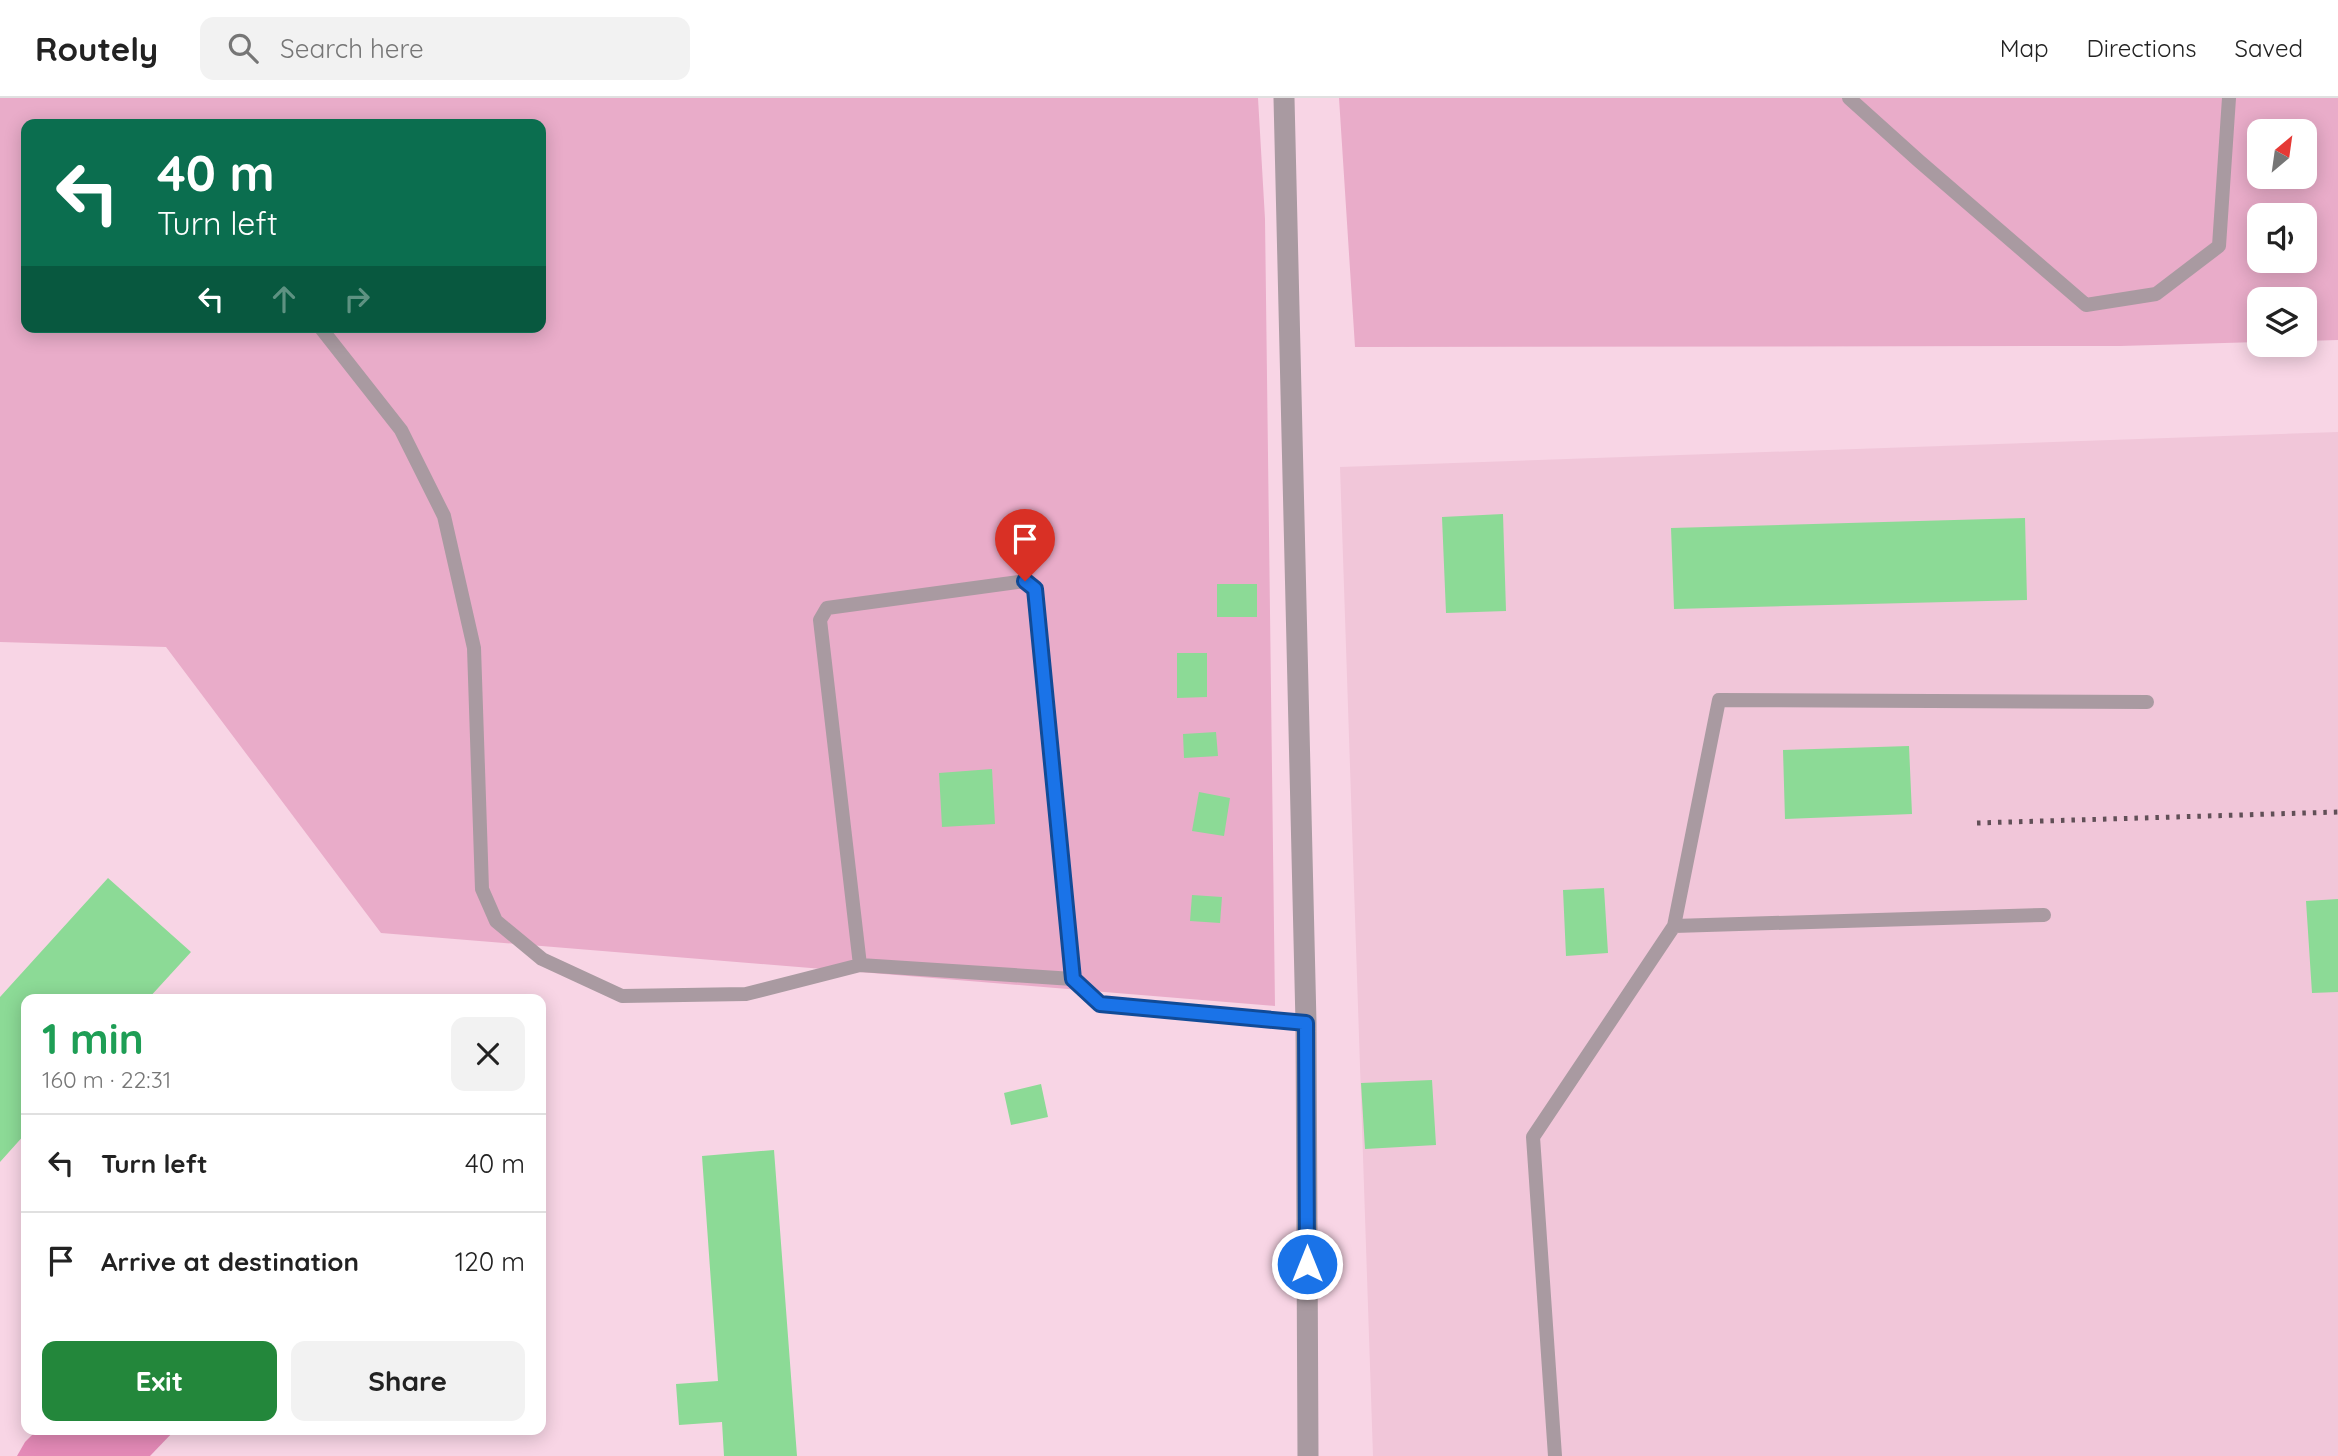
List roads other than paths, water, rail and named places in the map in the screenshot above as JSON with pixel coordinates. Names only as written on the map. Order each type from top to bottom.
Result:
[{"type":"street","points":[[1284,98],[1306,1023],[1308,1456]]},
{"type":"lane","points":[[1849,98],[2086,305],[2156,294],[2219,246],[2229,98]]},
{"type":"lane","points":[[325,333],[401,430],[444,516],[474,648],[482,889],[496,922],[542,960],[622,996],[746,994],[860,965],[1073,979],[1100,1004],[1306,1023]]},
{"type":"lane","points":[[860,965],[820,620],[827,608],[1025,581],[1035,589],[1073,979]]},
{"type":"lane","points":[[1555,1456],[1534,1137],[1674,926],[1719,700],[2147,702]]},
{"type":"lane","points":[[1674,926],[2044,915]]},
{"type":"railway","points":[[1977,823],[2338,812]]}]
